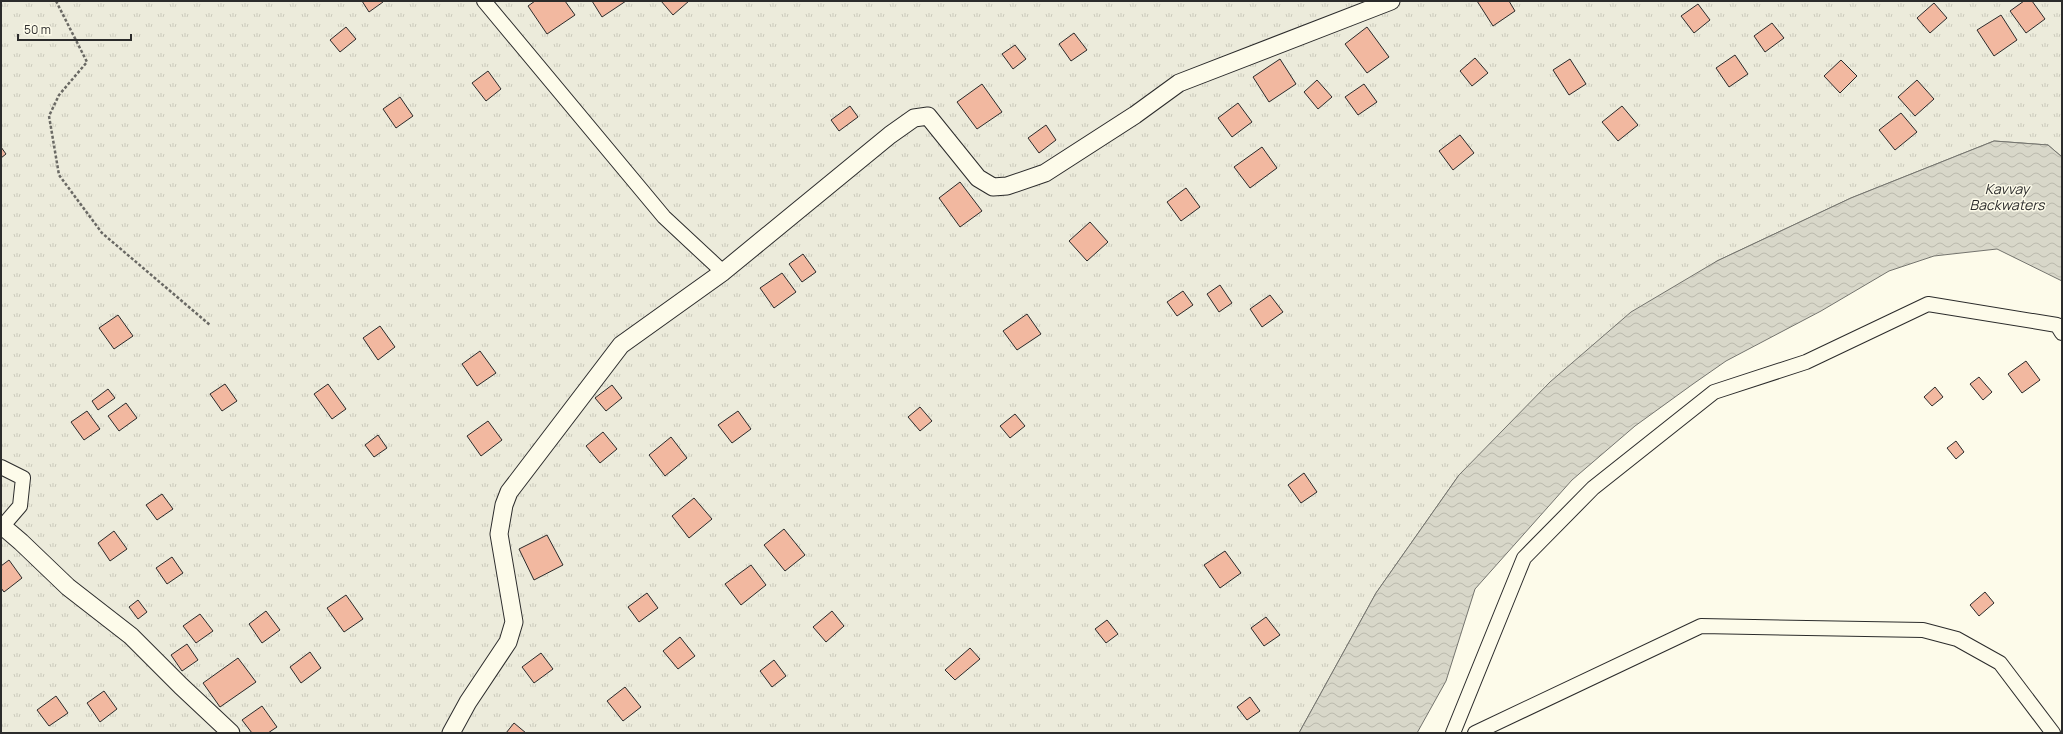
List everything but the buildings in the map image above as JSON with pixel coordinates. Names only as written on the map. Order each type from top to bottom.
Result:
[{"type":"street","points":[[484,1],[664,217],[723,272]]},
{"type":"street","points":[[451,733],[468,702],[508,642],[514,622],[499,534],[504,505],[509,492],[621,345],[723,272],[890,135],[914,118],[928,116],[978,178],[993,187],[1007,186],[1045,173],[1128,119],[1179,83],[1390,1]]},
{"type":"street","points":[[1453,733],[1524,558],[1592,488],[1714,392],[1806,362],[1928,304],[2057,325],[2062,333]]},
{"type":"street","points":[[1,467],[23,478],[20,506],[2,526],[68,587],[131,636],[231,733]]},
{"type":"street","points":[[1475,733],[1701,626],[1923,630],[1957,639],[2000,663],[2053,733]]},
{"type":"path","points":[[56,1],[87,62],[59,95],[49,116],[59,175],[102,233],[210,325]]},
{"type":"green space","points":[[1,1],[2062,1],[2062,157],[2048,145],[1994,141],[1851,198],[1717,261],[1459,475],[1376,593],[1299,733],[1,733]]},
{"type":"water","name":"Kavvay Backwaters","points":[[1994,141],[2048,145],[2062,157],[2062,281],[1997,249],[1934,256],[1889,271],[1821,311],[1726,361],[1635,426],[1572,480],[1475,589],[1446,681],[1417,733],[1299,733],[1376,593],[1459,475],[1550,382],[1631,312],[1717,261],[1851,198]]}]
